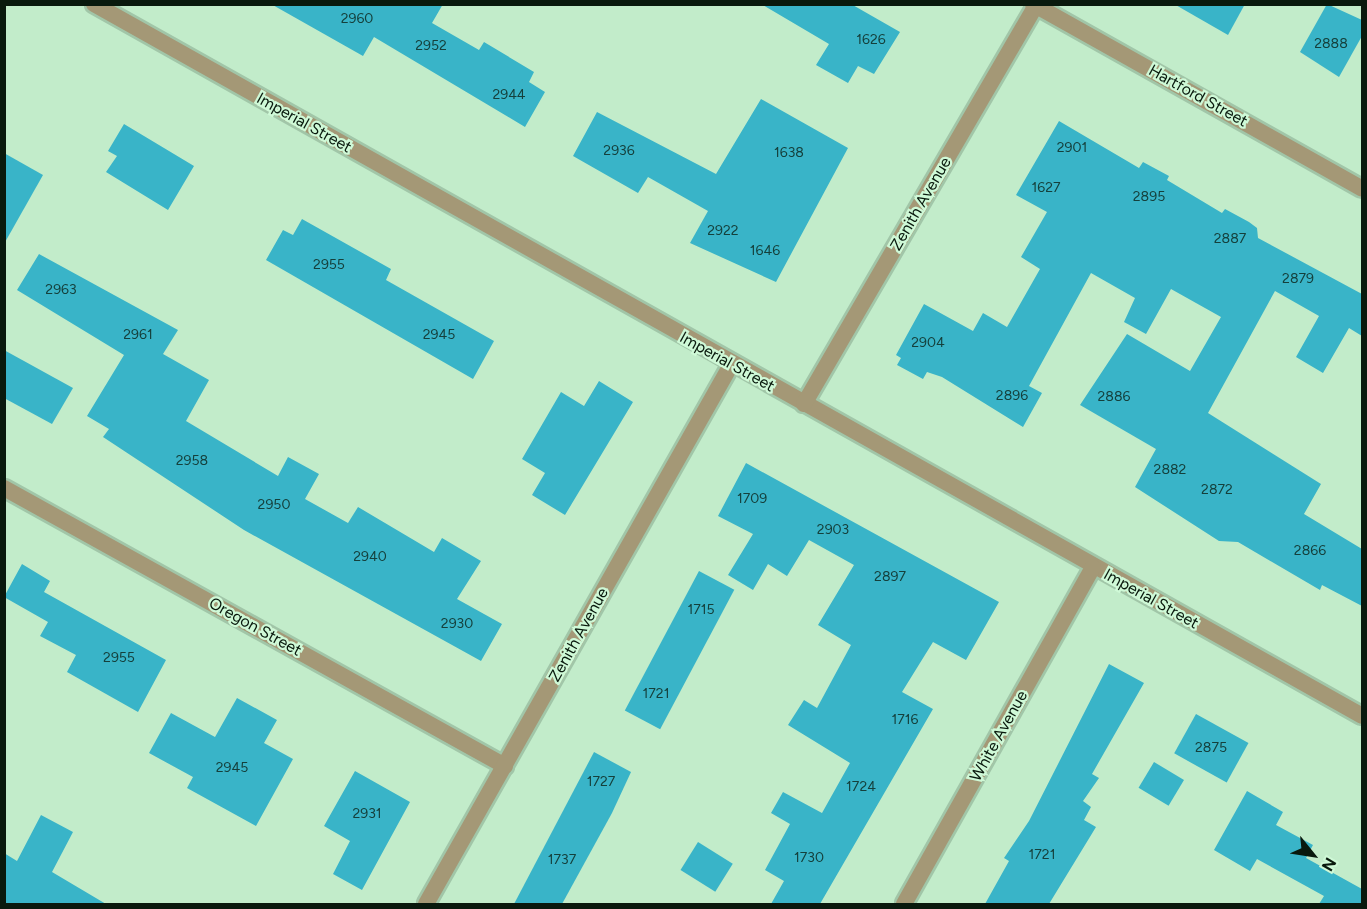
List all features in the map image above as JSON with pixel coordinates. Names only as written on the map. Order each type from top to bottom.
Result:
[{"type":"street","name":"Imperial Street","points":[[94,4],[731,365],[1362,717]]},
{"type":"street","name":"Zenith Avenue","points":[[804,405],[1036,5]]},
{"type":"street","name":"Hartford Street","points":[[1036,5],[1362,189]]},
{"type":"street","name":"Zenith Avenue","points":[[426,904],[731,365]]},
{"type":"street","name":"Oregon Street","points":[[4,488],[505,766]]},
{"type":"street","name":"White Avenue","points":[[904,904],[1093,567]]},
{"type":"building","points":[[271,4],[443,4],[432,23],[479,50],[484,42],[534,72],[529,82],[545,92],[525,127],[374,37],[363,56]]},
{"type":"building","points":[[761,4],[851,4],[900,32],[874,74],[858,66],[848,83],[816,65],[829,44]]},
{"type":"building","points":[[1174,4],[1245,4],[1228,35]]},
{"type":"building","points":[[1327,4],[1362,20],[1362,36],[1339,77],[1300,52]]},
{"type":"building","points":[[761,99],[848,148],[776,282],[690,243],[708,211],[648,177],[638,193],[573,156],[597,112],[716,174]]},
{"type":"building","points":[[1059,121],[1139,168],[1143,162],[1169,176],[1167,180],[1222,213],[1225,209],[1249,222],[1257,228],[1258,238],[1362,294],[1362,336],[1349,328],[1323,373],[1296,357],[1319,316],[1275,291],[1208,413],[1321,484],[1304,514],[1362,549],[1362,606],[1322,585],[1320,590],[1238,542],[1219,541],[1135,487],[1156,449],[1080,405],[1127,334],[1190,371],[1221,317],[1171,289],[1146,334],[1124,322],[1135,298],[1091,273],[1029,386],[1042,393],[1023,427],[942,377],[927,372],[923,379],[897,365],[901,358],[896,355],[924,304],[973,331],[983,313],[1007,327],[1040,269],[1021,257],[1047,212],[1016,195]]},
{"type":"building","points":[[124,124],[194,166],[168,210],[106,172],[117,156],[108,151]]},
{"type":"building","points":[[4,153],[43,175],[4,244]]},
{"type":"building","points":[[302,219],[391,269],[386,280],[494,341],[473,379],[266,260],[283,230],[293,235]]},
{"type":"building","points":[[39,254],[178,330],[163,354],[209,380],[186,421],[278,476],[288,457],[319,474],[305,499],[348,523],[358,507],[434,552],[442,538],[481,561],[457,599],[502,624],[481,661],[244,530],[103,437],[109,429],[87,416],[124,355],[17,290]]},
{"type":"building","points":[[4,350],[73,388],[52,424],[4,398]]},
{"type":"building","points":[[599,381],[633,402],[565,515],[532,495],[545,473],[522,459],[561,392],[584,406]]},
{"type":"building","points":[[746,463],[999,602],[966,660],[933,642],[902,692],[933,709],[820,904],[771,904],[784,881],[765,870],[790,824],[771,813],[783,792],[822,813],[850,763],[788,725],[804,700],[817,708],[851,645],[818,625],[854,565],[809,540],[787,576],[768,564],[753,590],[728,575],[753,534],[718,516]]},
{"type":"building","points":[[22,564],[50,581],[44,592],[166,660],[138,712],[67,672],[76,655],[40,636],[48,622],[4,597]]},
{"type":"building","points":[[699,571],[734,590],[660,729],[625,711]]},
{"type":"building","points":[[1109,664],[1144,683],[1092,774],[1099,778],[1083,801],[1091,807],[1084,820],[1096,827],[1049,904],[985,904],[1009,861],[1004,858],[1029,821]]},
{"type":"building","points":[[237,698],[277,720],[264,743],[293,759],[256,826],[187,788],[193,777],[149,753],[171,713],[215,737]]},
{"type":"building","points":[[1196,714],[1248,743],[1227,782],[1174,753]]},
{"type":"building","points":[[594,752],[631,772],[612,813],[562,904],[514,904]]},
{"type":"building","points":[[1154,762],[1184,780],[1169,806],[1139,788]]},
{"type":"building","points":[[355,771],[410,802],[362,890],[333,874],[350,841],[324,826]]},
{"type":"building","points":[[1247,791],[1283,812],[1276,825],[1313,845],[1306,858],[1362,889],[1362,904],[1319,904],[1324,896],[1257,859],[1250,871],[1214,850]]},
{"type":"building","points":[[41,815],[73,832],[52,872],[106,904],[4,904],[4,853],[17,861]]},
{"type":"building","points":[[698,842],[733,864],[715,892],[681,870]]}]
